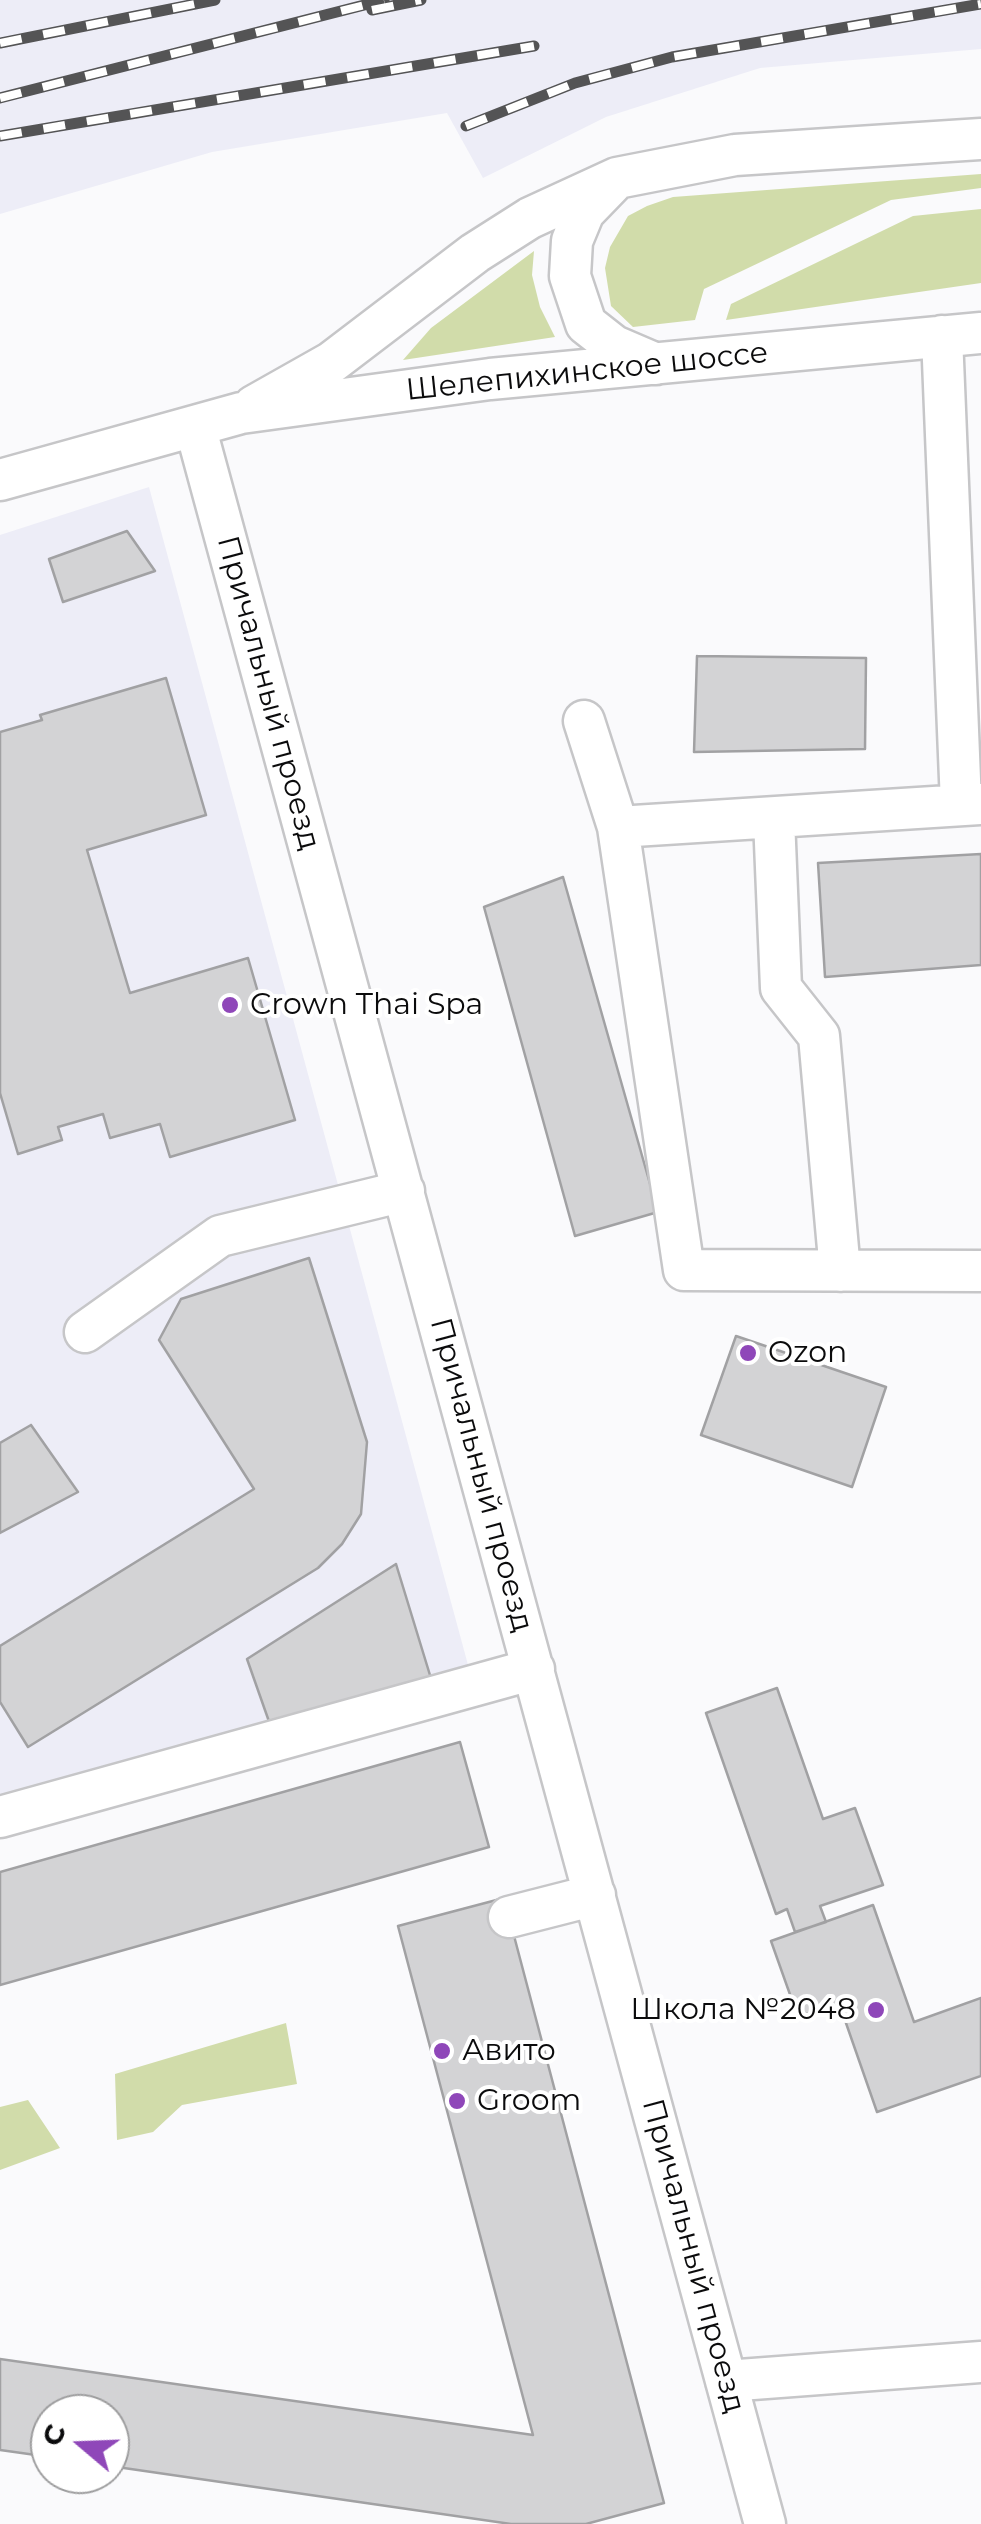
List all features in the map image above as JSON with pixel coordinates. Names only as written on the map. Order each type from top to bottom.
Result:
[{"type":"street","points":[[242,413],[332,362],[516,226],[616,178],[734,155],[981,138]]},
{"type":"street","points":[[616,178],[584,212],[572,241],[570,276],[586,324],[614,346],[658,365]]},
{"type":"street","points":[[618,827],[971,804],[961,335]]},
{"type":"street","name":"Шелепихинское шоссе","points":[[0,480],[242,413],[453,384],[961,335]]},
{"type":"street","name":"Причальный проезд","points":[[195,426],[765,2524]]},
{"type":"street","points":[[584,722],[618,827],[684,1270],[981,1271]]},
{"type":"street","points":[[774,819],[782,988],[819,1036],[840,1270]]},
{"type":"street","points":[[84,1332],[220,1236],[404,1191]]},
{"type":"street","points":[[0,1817],[534,1670]]},
{"type":"street","points":[[510,1917],[594,1894]]},
{"type":"street","points":[[726,2381],[981,2362]]},
{"type":"shaded area","points":[[0,0],[981,0],[981,49],[760,68],[606,117],[483,178],[447,113],[212,152],[0,214]]},
{"type":"shaded area","points":[[149,487],[474,1687],[0,1827],[0,535]]},
{"type":"green space","points":[[981,174],[981,188],[891,200],[704,289],[695,320],[633,327],[611,306],[605,268],[610,247],[628,216],[647,206],[673,197]]},
{"type":"green space","points":[[981,209],[981,283],[726,320],[731,304],[913,216]]},
{"type":"green space","points":[[534,251],[532,275],[540,307],[555,337],[403,360],[431,328]]},
{"type":"green space","points":[[286,2023],[297,2084],[182,2105],[153,2132],[117,2140],[115,2074]]},
{"type":"green space","points":[[28,2100],[60,2148],[0,2170],[0,2107]]},
{"type":"building","points":[[127,531],[155,571],[63,602],[49,559]]},
{"type":"building","points":[[697,656],[866,658],[865,749],[694,752]]},
{"type":"building","points":[[166,678],[206,815],[87,850],[130,993],[248,958],[295,1120],[170,1157],[160,1124],[110,1138],[103,1114],[58,1127],[62,1140],[18,1154],[0,1093],[0,732],[42,720],[40,715]]},
{"type":"building","points":[[981,854],[981,965],[825,977],[818,863]]},
{"type":"building","points":[[563,877],[658,1212],[575,1236],[484,907]]},
{"type":"building","points":[[309,1258],[367,1442],[361,1514],[342,1544],[318,1568],[28,1747],[0,1702],[0,1646],[254,1489],[159,1340],[181,1299]]},
{"type":"building","points":[[736,1336],[886,1387],[852,1487],[701,1435]]},
{"type":"building","points":[[31,1425],[78,1492],[0,1533],[0,1443]]},
{"type":"building","points":[[396,1564],[433,1685],[272,1730],[247,1659]]},
{"type":"building","name":"Школа №2048","points":[[777,1688],[823,1819],[855,1808],[883,1885],[820,1906],[826,1922],[795,1932],[787,1909],[776,1914],[706,1713]]},
{"type":"building","points":[[460,1742],[489,1847],[0,1985],[0,1872]]},
{"type":"building","points":[[504,1898],[664,2503],[586,2524],[511,2524],[130,2469],[130,2394],[30,2394],[30,2454],[0,2450],[0,2359],[533,2435],[398,1926]]},
{"type":"building","name":"Школа №2048","points":[[873,1905],[914,2022],[981,1998],[981,2076],[877,2112],[839,2003],[798,2017],[771,1941]]},
{"type":"railway","points":[[0,43],[215,0]]},
{"type":"railway","points":[[0,98],[384,0]]},
{"type":"railway","points":[[372,10],[421,0]]},
{"type":"railway","points":[[466,126],[575,83],[672,57],[981,4]]},
{"type":"railway","points":[[0,136],[534,46]]},
{"type":"place","name":"Crown Thai Spa","points":[[230,1005]]},
{"type":"place","name":"Ozon","points":[[748,1353]]},
{"type":"place","name":"Школа №2048","points":[[876,2010]]},
{"type":"place","name":"Авито","points":[[442,2051]]},
{"type":"place","name":"Groom","points":[[457,2101]]}]
